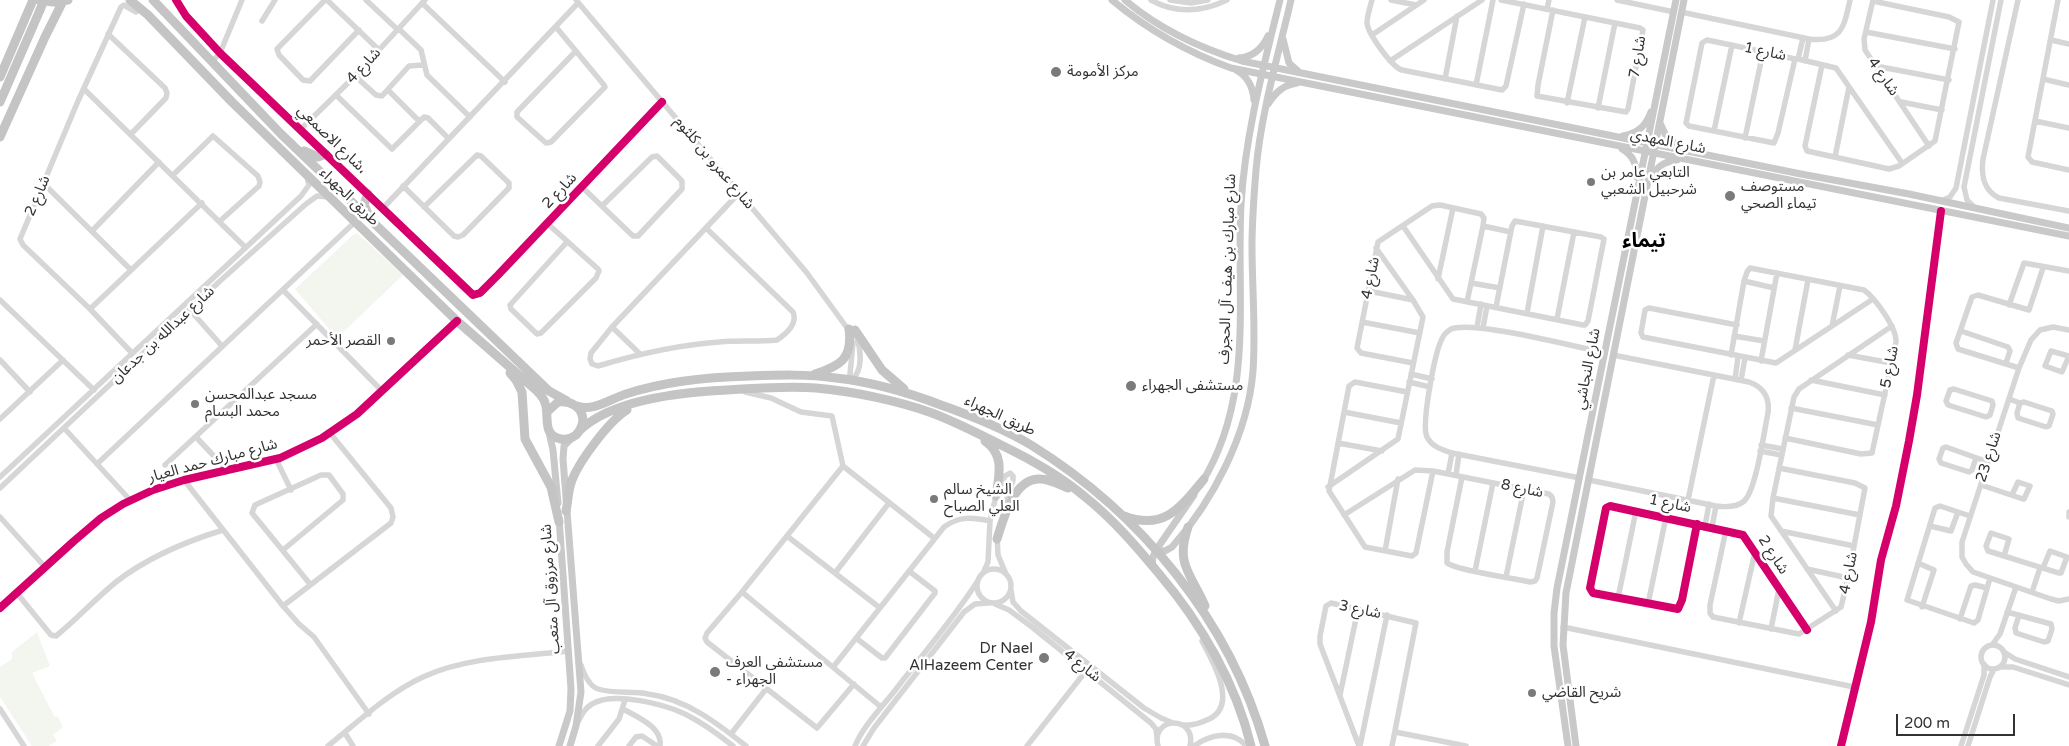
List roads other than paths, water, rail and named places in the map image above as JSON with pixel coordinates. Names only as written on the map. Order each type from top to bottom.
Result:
[{"type":"highway","points":[[0,138],[45,37],[66,1],[39,0]]},
{"type":"highway","points":[[0,102],[44,0]]},
{"type":"highway","name":"طريق الجهراء","points":[[130,0],[148,15],[232,102],[457,321],[536,390],[544,399],[547,412]]},
{"type":"highway","points":[[135,0],[148,15]]},
{"type":"highway","name":"طريق الجهراء","points":[[155,1],[293,145],[549,390],[572,404],[587,408],[593,407],[627,393],[699,379],[798,375],[852,380],[913,395],[992,424],[1033,446],[1092,489],[1151,548],[1166,560],[1208,619],[1232,659],[1245,689],[1265,746]]},
{"type":"highway","points":[[0,76],[31,3]]},
{"type":"highway","points":[[293,145],[318,157],[326,154]]},
{"type":"highway","points":[[368,194],[364,204],[371,219]]},
{"type":"highway","points":[[474,336],[482,334],[484,327]]},
{"type":"highway","points":[[798,375],[813,374],[832,369],[842,361],[850,346],[852,330]]},
{"type":"highway","points":[[852,330],[889,378],[913,395]]},
{"type":"highway","points":[[492,352],[500,344]]},
{"type":"highway","points":[[500,358],[519,386],[522,397],[525,438],[551,487],[559,522]]},
{"type":"highway","points":[[796,387],[813,384],[848,385],[852,380]]},
{"type":"highway","points":[[852,380],[855,389],[860,395]]},
{"type":"highway","name":"طريق الجهراء","points":[[576,434],[597,417],[644,400],[696,391],[816,388],[860,395],[934,414],[1035,462],[1084,495],[1123,531],[1182,604],[1206,640],[1236,702],[1251,746]]},
{"type":"highway","points":[[566,512],[572,481],[586,456],[614,420],[644,400]]},
{"type":"highway","points":[[558,402],[572,404],[582,416],[582,426],[576,434],[559,438],[548,429],[547,412],[558,402]]},
{"type":"highway","points":[[934,414],[956,428],[984,440],[994,450],[998,457],[1000,472],[996,496]]},
{"type":"highway","points":[[997,538],[1009,505],[1021,486],[1028,481],[1036,479],[1051,480],[1084,495]]},
{"type":"highway","points":[[1120,515],[1144,522],[1154,522],[1164,518],[1189,498],[1204,479]]},
{"type":"highway","points":[[1095,505],[1111,513],[1151,548]]},
{"type":"highway","points":[[1188,527],[1182,543],[1182,555],[1205,606],[1208,619]]},
{"type":"main road","points":[[1112,0],[1158,34],[1201,57],[1231,68],[1247,79],[1254,96],[1254,106]]},
{"type":"main road","name":"شارع المهدي","points":[[1125,0],[1182,38],[1234,58],[1264,66],[2069,228]]},
{"type":"main road","name":"شارع مبارك بن هيف آل الحجرف","points":[[1151,548],[1186,509],[1204,479],[1220,444],[1234,402],[1239,371],[1241,333],[1241,206],[1244,166],[1254,106],[1280,0]]},
{"type":"main road","name":"شارع مبارك بن هيف آل الحجرف","points":[[1151,548],[1170,548],[1188,527],[1213,492],[1238,435],[1251,383],[1255,330],[1252,246],[1256,169],[1272,76],[1291,0]]},
{"type":"main road","name":"شارع النجاشي","points":[[1652,143],[1660,123],[1678,12],[1676,0]]},
{"type":"main road","name":"شارع النجاشي","points":[[1576,746],[1564,662],[1563,627],[1566,594],[1646,185],[1658,90],[1678,12],[1684,0]]},
{"type":"main road","points":[[1234,58],[1252,56],[1260,49],[1267,39],[1276,15]]},
{"type":"main road","points":[[1282,37],[1289,63],[1303,73]]},
{"type":"main road","name":"شارع المهدي","points":[[1231,68],[2069,236]]},
{"type":"main road","points":[[1265,114],[1274,95],[1282,88],[1291,84],[1301,83]]},
{"type":"main road","points":[[1619,137],[1634,133],[1642,128],[1648,120],[1658,90]]},
{"type":"main road","points":[[1487,118],[1495,116],[1497,113]]},
{"type":"main road","points":[[1512,124],[1514,120],[1522,118]]},
{"type":"main road","points":[[1660,123],[1670,141],[1684,150]]},
{"type":"main road","points":[[1616,146],[1626,152],[1635,163],[1638,188]]},
{"type":"main road","name":"شارع النجاشي","points":[[1568,746],[1555,664],[1553,630],[1557,588],[1638,188],[1650,153]]},
{"type":"main road","points":[[1646,185],[1656,168],[1674,160],[1683,160]]},
{"type":"main road","points":[[1244,166],[1250,163],[1256,169]]},
{"type":"main road","points":[[1778,178],[1786,175],[1784,170]]},
{"type":"main road","points":[[1793,182],[1791,175],[1795,173],[1801,174]]},
{"type":"main road","points":[[2021,227],[2033,226],[2054,229],[2056,225]]},
{"type":"main road","points":[[1618,290],[1622,288],[1626,293]]},
{"type":"main road","points":[[1241,333],[1243,339],[1241,383],[1245,386],[1251,383]]},
{"type":"main road","name":"شارع مرزوق آل متعب","points":[[548,429],[554,450],[569,651],[570,711],[559,746]]},
{"type":"main road","name":"شارع مرزوق آل متعب","points":[[570,746],[576,726],[580,692],[579,655],[562,452],[564,446],[576,434]]},
{"type":"main road","points":[[1220,444],[1227,448],[1226,464]]},
{"type":"main road","points":[[1570,527],[1574,530],[1578,529]]},
{"type":"main road","points":[[1568,539],[1573,538],[1576,542]]},
{"type":"main road","name":"شارع مبارك بن هيف آل الحجرف","points":[[1151,548],[1152,565]]},
{"type":"street","name":"شارع الاصمعي،","points":[[176,0],[186,16],[226,59],[475,295]]},
{"type":"street","points":[[215,65],[242,0]]},
{"type":"street","points":[[262,21],[275,0]]},
{"type":"street","points":[[359,30],[310,81],[303,80],[278,54],[277,49],[326,0],[359,30],[379,50]]},
{"type":"street","points":[[366,0],[420,50],[427,76],[470,117]]},
{"type":"street","points":[[1151,0],[1169,8],[1193,10],[1202,10],[1227,0]]},
{"type":"street","points":[[1170,0],[1191,3],[1208,0]]},
{"type":"street","points":[[1372,0],[1367,21],[1372,35],[1397,69],[1502,90],[1506,86],[1524,4]]},
{"type":"street","points":[[1391,0],[1416,6]]},
{"type":"street","points":[[1372,35],[1424,0]]},
{"type":"street","points":[[1390,61],[1482,0]]},
{"type":"street","points":[[1476,85],[1492,0]]},
{"type":"street","points":[[1501,0],[1550,10],[1549,0]]},
{"type":"street","points":[[1539,8],[1541,0]]},
{"type":"street","points":[[1617,0],[1806,39],[1830,38],[1841,32],[1846,20],[1850,0]]},
{"type":"street","points":[[1822,65],[1805,148],[1809,152],[1889,169],[1894,168],[1929,146],[1937,137],[1960,25],[1955,19],[1873,0]]},
{"type":"street","name":"شارع 4","points":[[1873,0],[1866,32],[1865,50],[1929,146]]},
{"type":"street","points":[[1940,202],[1952,195],[1957,186],[1993,0]]},
{"type":"street","points":[[1976,208],[1967,200],[1964,187],[2001,0]]},
{"type":"street","points":[[2018,0],[1983,159],[1982,175],[1990,191],[1999,198],[2069,211]]},
{"type":"street","points":[[2058,0],[2028,154],[2030,161],[2069,170]]},
{"type":"street","points":[[424,2],[505,82]]},
{"type":"street","name":"شارع 4","points":[[301,129],[356,76],[424,2]]},
{"type":"street","points":[[383,208],[448,138],[505,82],[577,2]]},
{"type":"street","name":"شارع عمرو بن كلثوم","points":[[577,2],[807,273],[852,330],[853,345],[850,374],[852,380]]},
{"type":"street","name":"شارع 2","points":[[132,353],[90,309],[22,245],[21,237],[121,6],[124,5],[136,12],[140,8]]},
{"type":"street","name":"شارع 7","points":[[1550,10],[1643,30],[1644,36],[1626,112],[1540,98],[1536,93],[1550,10]]},
{"type":"street","points":[[1445,79],[1457,16]]},
{"type":"street","points":[[1567,103],[1585,17]]},
{"type":"street","points":[[1598,108],[1615,23]]},
{"type":"street","points":[[556,27],[576,51],[604,85],[604,89],[551,142],[546,144],[517,117],[517,112],[576,51]]},
{"type":"street","points":[[1866,32],[1955,49]]},
{"type":"street","points":[[108,34],[165,88],[167,93],[166,98],[131,134]]},
{"type":"street","points":[[1806,39],[1799,60],[1838,69],[1902,163]]},
{"type":"street","name":"شارع 1","points":[[1707,40],[1799,60],[1776,141],[1770,144],[1689,126],[1685,120],[1702,43],[1707,40]]},
{"type":"street","points":[[2051,40],[2069,44]]},
{"type":"street","points":[[1714,131],[1732,45]]},
{"type":"street","points":[[1745,138],[1762,52]]},
{"type":"street","points":[[215,65],[226,59]]},
{"type":"street","points":[[356,76],[378,96],[382,96],[409,66],[423,65]]},
{"type":"street","points":[[1876,66],[1948,80]]},
{"type":"street","points":[[2043,79],[2069,85]]},
{"type":"street","points":[[1835,157],[1850,87]]},
{"type":"street","points":[[84,89],[245,247]]},
{"type":"street","points":[[388,90],[420,121]]},
{"type":"street","points":[[336,95],[392,149],[423,118],[428,118],[448,138]]},
{"type":"street","name":"شارع 2","points":[[475,295],[480,293],[548,224],[662,102]]},
{"type":"street","points":[[1900,102],[1942,110]]},
{"type":"street","points":[[2035,121],[2069,128]]},
{"type":"street","points":[[173,175],[209,138],[214,136],[258,176],[259,186],[220,221]]},
{"type":"street","points":[[403,186],[424,207],[454,236],[460,237],[509,188],[509,183],[481,156],[477,155],[424,207]]},
{"type":"street","points":[[582,187],[633,236],[637,236],[682,189],[683,184],[657,156],[652,156],[602,206]]},
{"type":"street","points":[[92,231],[159,162]]},
{"type":"street","points":[[305,173],[309,185],[301,196],[306,198],[306,204]]},
{"type":"street","points":[[44,184],[131,270]]},
{"type":"street","points":[[707,229],[793,312],[796,318],[794,324],[777,340],[697,344],[639,354],[598,366],[592,364],[590,359],[591,353],[612,327],[707,229],[738,194]]},
{"type":"street","name":"شارع عبدالله بن جدعان","points":[[1,488],[220,281],[312,198],[322,195],[333,200]]},
{"type":"street","name":"شارع عبدالله بن جدعان","points":[[0,478],[301,196]]},
{"type":"street","points":[[90,309],[202,203]]},
{"type":"street","points":[[1376,248],[1382,240],[1432,206],[1440,205],[1479,213],[1484,218],[1483,226],[1467,302]]},
{"type":"street","points":[[1438,278],[1453,208]]},
{"type":"street","points":[[1841,746],[1871,622],[1881,560],[1896,506],[1914,413],[1940,211]]},
{"type":"street","points":[[1403,226],[1451,298],[1584,325],[1587,323],[1604,243],[1601,237],[1515,221],[1511,232],[1496,307]]},
{"type":"street","points":[[96,464],[355,222]]},
{"type":"street","points":[[548,224],[598,269],[598,274],[541,334],[537,334],[510,309],[510,305],[567,242]]},
{"type":"street","points":[[1483,226],[1511,232]]},
{"type":"street","points":[[1527,313],[1543,226]]},
{"type":"street","points":[[1557,319],[1574,232]]},
{"type":"street","name":"شارع 4","points":[[1376,248],[1357,348],[1359,352],[1413,364]]},
{"type":"street","name":"شارع 4","points":[[1376,248],[1423,316],[1411,374]]},
{"type":"street","points":[[2009,305],[2022,264],[2026,262],[2043,268],[2069,271]]},
{"type":"street","points":[[1731,355],[1744,281],[1750,268],[1864,290],[1873,299],[1892,326]]},
{"type":"street","points":[[2019,368],[1958,349],[1956,343],[1974,296],[1978,295],[2029,310],[2043,268]]},
{"type":"street","points":[[1760,361],[1777,273]]},
{"type":"street","points":[[215,275],[216,280],[220,281]]},
{"type":"street","points":[[1795,350],[1808,280]]},
{"type":"street","points":[[209,281],[214,283],[213,288]]},
{"type":"street","points":[[1744,281],[1774,288]]},
{"type":"street","points":[[1471,283],[1500,288]]},
{"type":"street","points":[[1832,326],[1840,286]]},
{"type":"street","points":[[283,290],[382,391]]},
{"type":"street","points":[[1369,291],[1413,300]]},
{"type":"street","points":[[1736,325],[1649,308],[1646,310],[1641,333],[1643,337],[1760,361],[1776,362],[1873,299]]},
{"type":"street","points":[[0,300],[94,390]]},
{"type":"street","points":[[1480,327],[1481,304]]},
{"type":"street","points":[[1480,327],[1488,306]]},
{"type":"street","points":[[190,310],[222,346]]},
{"type":"street","name":"شارع مبارك حمد العيار","points":[[0,608],[102,518],[130,500],[184,480],[276,459],[330,433],[357,414],[457,321]]},
{"type":"street","points":[[1362,322],[1420,333]]},
{"type":"street","points":[[165,465],[317,324]]},
{"type":"street","points":[[1580,478],[1452,453],[1437,447],[1426,436],[1424,423],[1430,387],[1441,342],[1445,334],[1461,326],[1480,327],[1605,353]]},
{"type":"street","name":"شارع 5","points":[[1782,452],[1791,408],[1795,393],[1892,326],[1896,337],[1873,452],[1870,454],[1785,438]]},
{"type":"street","points":[[612,327],[639,354]]},
{"type":"street","name":"شارع 23","points":[[2068,327],[2053,327],[2040,330],[2034,334],[2019,368],[1970,516],[1962,542],[1962,557],[1973,572],[2059,600],[2069,599]]},
{"type":"street","points":[[1960,331],[2008,347],[2010,351],[2006,363]]},
{"type":"street","points":[[1734,336],[1764,341]]},
{"type":"street","points":[[2051,351],[2069,356],[2062,372],[2045,366],[2051,351]]},
{"type":"street","points":[[1589,480],[1712,505],[1737,505],[1751,491],[1769,404],[1766,395],[1755,384],[1613,355]]},
{"type":"street","points":[[1848,355],[1891,363]]},
{"type":"street","points":[[1738,380],[1742,357]]},
{"type":"street","points":[[0,360],[30,392]]},
{"type":"street","points":[[0,419],[64,360]]},
{"type":"street","points":[[1328,487],[1398,439],[1411,374],[1432,379]]},
{"type":"street","points":[[1688,500],[1714,375]]},
{"type":"street","points":[[1812,380],[1885,395]]},
{"type":"street","points":[[1407,392],[1355,382],[1349,386],[1328,487],[1329,492],[1364,546],[1412,556],[1416,553],[1433,470]]},
{"type":"street","points":[[1409,382],[1430,387]]},
{"type":"street","points":[[734,389],[770,398],[801,412],[832,416],[843,466],[934,538]]},
{"type":"street","points":[[1954,389],[1991,401],[1993,404],[1991,411],[1990,415],[1986,416],[1948,405],[1946,401],[1950,390],[1954,389]]},
{"type":"street","points":[[2009,399],[2052,411],[2053,414],[2049,426],[2046,427],[2019,418],[2017,413],[2020,403]]},
{"type":"street","points":[[1791,408],[1878,425]]},
{"type":"street","points":[[1991,411],[2003,415]]},
{"type":"street","points":[[1344,412],[1401,423]]},
{"type":"street","points":[[64,428],[130,500]]},
{"type":"street","points":[[283,606],[391,523],[393,517],[391,508],[330,433]]},
{"type":"street","points":[[196,437],[227,470]]},
{"type":"street","points":[[1338,443],[1382,451]]},
{"type":"street","points":[[35,445],[34,450],[39,452]]},
{"type":"street","points":[[1976,458],[1972,470],[1969,472],[1939,461],[1944,446],[1988,462]]},
{"type":"street","points":[[1760,448],[1782,452]]},
{"type":"street","name":"شارع 4","points":[[1779,468],[1863,485],[1866,490],[1843,602],[1836,611],[1771,516],[1773,498],[1782,452]]},
{"type":"street","points":[[1448,474],[1452,453]]},
{"type":"street","points":[[1344,515],[1418,469],[1433,470],[1459,476],[1459,454]]},
{"type":"street","points":[[276,459],[291,490]]},
{"type":"street","points":[[843,466],[742,592],[706,633],[705,638],[707,642],[817,728],[854,684]]},
{"type":"street","points":[[283,550],[343,500],[343,494],[327,474],[255,505],[252,509],[252,513],[310,584]]},
{"type":"street","points":[[855,746],[881,707],[960,608],[984,571],[988,562],[990,521],[996,496],[1004,476],[1012,474],[1014,480],[1001,516],[997,538],[999,560],[1010,582],[1010,590],[1003,601],[995,604],[975,604],[964,612],[874,728],[863,746]]},
{"type":"street","name":"شارع 8","points":[[1459,476],[1492,483],[1549,494],[1552,497],[1553,502],[1536,580],[1530,582],[1451,566],[1446,561],[1459,476]]},
{"type":"street","points":[[0,478],[3,481],[1,488]]},
{"type":"street","points":[[184,480],[283,606],[299,624],[314,636],[369,714]]},
{"type":"street","points":[[1385,551],[1398,480]]},
{"type":"street","points":[[1475,571],[1492,483]]},
{"type":"street","points":[[1981,485],[2012,495]]},
{"type":"street","points":[[1506,577],[1524,489]]},
{"type":"street","points":[[1773,498],[1860,515]]},
{"type":"street","points":[[835,573],[889,503]]},
{"type":"street","points":[[1705,526],[1712,505]]},
{"type":"street","points":[[1712,505],[1712,527]]},
{"type":"street","name":"شارع 1","points":[[1610,506],[1666,518],[1697,524],[1680,607],[1675,609],[1593,593],[1590,588],[1606,508],[1610,506]]},
{"type":"street","points":[[1970,516],[1937,506],[1907,600],[1960,619],[1976,622],[1990,578]]},
{"type":"street","points":[[1618,598],[1636,511]]},
{"type":"street","points":[[1930,526],[1951,531],[1958,512]]},
{"type":"street","points":[[2069,512],[2069,517]]},
{"type":"street","points":[[0,517],[45,567]]},
{"type":"street","points":[[834,666],[944,527],[958,519],[973,517],[990,521]]},
{"type":"street","points":[[1648,604],[1666,518]]},
{"type":"street","name":"شارع 2","points":[[1697,524],[1745,536],[1807,630]]},
{"type":"street","points":[[16,592],[51,635],[56,636],[114,583],[146,561],[175,546],[223,530]]},
{"type":"street","points":[[1726,530],[1710,613],[1713,617],[1799,634],[1836,611]]},
{"type":"street","points":[[1781,532],[1854,546]]},
{"type":"street","points":[[2004,556],[2009,539],[1991,533],[1986,549],[2004,556],[2042,568],[2061,573],[2066,557],[2050,551],[2042,568],[2032,592]]},
{"type":"street","points":[[787,536],[880,608]]},
{"type":"street","points":[[1739,623],[1755,552]]},
{"type":"street","points":[[1918,564],[1934,570],[1922,606]]},
{"type":"street","points":[[984,571],[996,569],[1006,574]]},
{"type":"street","points":[[1806,569],[1848,578]]},
{"type":"street","points":[[856,638],[882,658],[885,658],[935,593],[935,590],[909,571]]},
{"type":"street","points":[[977,582],[978,594],[988,603]]},
{"type":"street","points":[[1960,619],[1971,586],[1987,588]]},
{"type":"street","points":[[1961,746],[1984,675],[1983,650],[1992,645],[2000,634],[2016,587]]},
{"type":"street","points":[[1770,629],[1779,589]]},
{"type":"street","name":"شارع 4","points":[[1010,590],[1013,602],[1021,611],[1144,708],[1173,723],[1183,725]]},
{"type":"street","points":[[742,592],[834,666],[881,707]]},
{"type":"street","name":"شارع 4","points":[[995,604],[1012,612],[1094,674],[1155,727],[1157,744]]},
{"type":"street","points":[[1182,604],[1204,644],[1224,695],[1223,702],[1214,716],[1200,723],[1183,725]]},
{"type":"street","name":"شارع 3","points":[[1360,746],[1320,644],[1320,636],[1328,604],[1387,615],[1416,623],[1392,746]]},
{"type":"street","points":[[1340,695],[1358,609]]},
{"type":"street","points":[[2007,612],[2019,615],[2051,625],[2052,629],[2048,641],[2044,642],[2016,633],[2015,628],[2019,615]]},
{"type":"street","points":[[1360,746],[1387,615]]},
{"type":"street","points":[[1563,627],[1854,687]]},
{"type":"street","points":[[1968,746],[1990,677],[2005,658],[2000,634]]},
{"type":"street","points":[[1992,645],[2002,649],[2015,659],[2069,677]]},
{"type":"street","points":[[328,746],[409,684],[424,676],[462,664],[569,651]]},
{"type":"street","points":[[579,655],[581,668],[590,683],[598,689],[669,698],[703,714],[746,746]]},
{"type":"street","points":[[1984,664],[1997,668],[2013,668],[2069,685]]},
{"type":"street","points":[[1027,746],[1082,676],[1083,666]]},
{"type":"street","points":[[1082,676],[1094,674]]},
{"type":"street","points":[[731,734],[766,689]]},
{"type":"street","points":[[614,691],[612,694],[614,700]]},
{"type":"street","points":[[576,726],[582,713],[590,704],[603,700],[649,703],[684,714],[733,746]]},
{"type":"street","points":[[598,746],[619,718],[625,700]]},
{"type":"street","points":[[0,709],[24,746]]},
{"type":"street","points":[[623,709],[654,729],[660,738],[658,746],[642,736],[636,737],[628,746]]},
{"type":"street","points":[[1157,744],[1162,727],[1173,723]]},
{"type":"street","points":[[1183,725],[1190,734],[1192,746],[1204,739],[1222,736],[1236,738],[1246,746]]},
{"type":"street","points":[[1395,732],[1466,746]]},
{"type":"street","points":[[345,733],[354,746]]},
{"type":"street","points":[[1425,746],[1426,738]]},
{"type":"place","name":"مركز الأمومة","points":[[1056,72]]},
{"type":"place","name":"التابعي عامر بن شرحبيل الشعبي","points":[[1591,182]]},
{"type":"place","name":"مستوصف تيماء الصحي","points":[[1730,196]]},
{"type":"place","name":"القصر الأحمر","points":[[391,341]]},
{"type":"place","name":"مستشفى الجهراء","points":[[1131,386]]},
{"type":"place","name":"مسجد عبدالمحسن محمد البسام","points":[[195,404]]},
{"type":"place","name":"الشيخ سالم العلي الصباح","points":[[934,499]]},
{"type":"place","name":"Dr Nael AlHazeem Center","points":[[1044,658]]},
{"type":"place","name":"مستشفى العرف - الجهراء","points":[[715,672]]},
{"type":"place","name":"شريح القاضي","points":[[1532,693]]},
{"type":"district","name":"تيماء","points":[[1644,242]]}]
